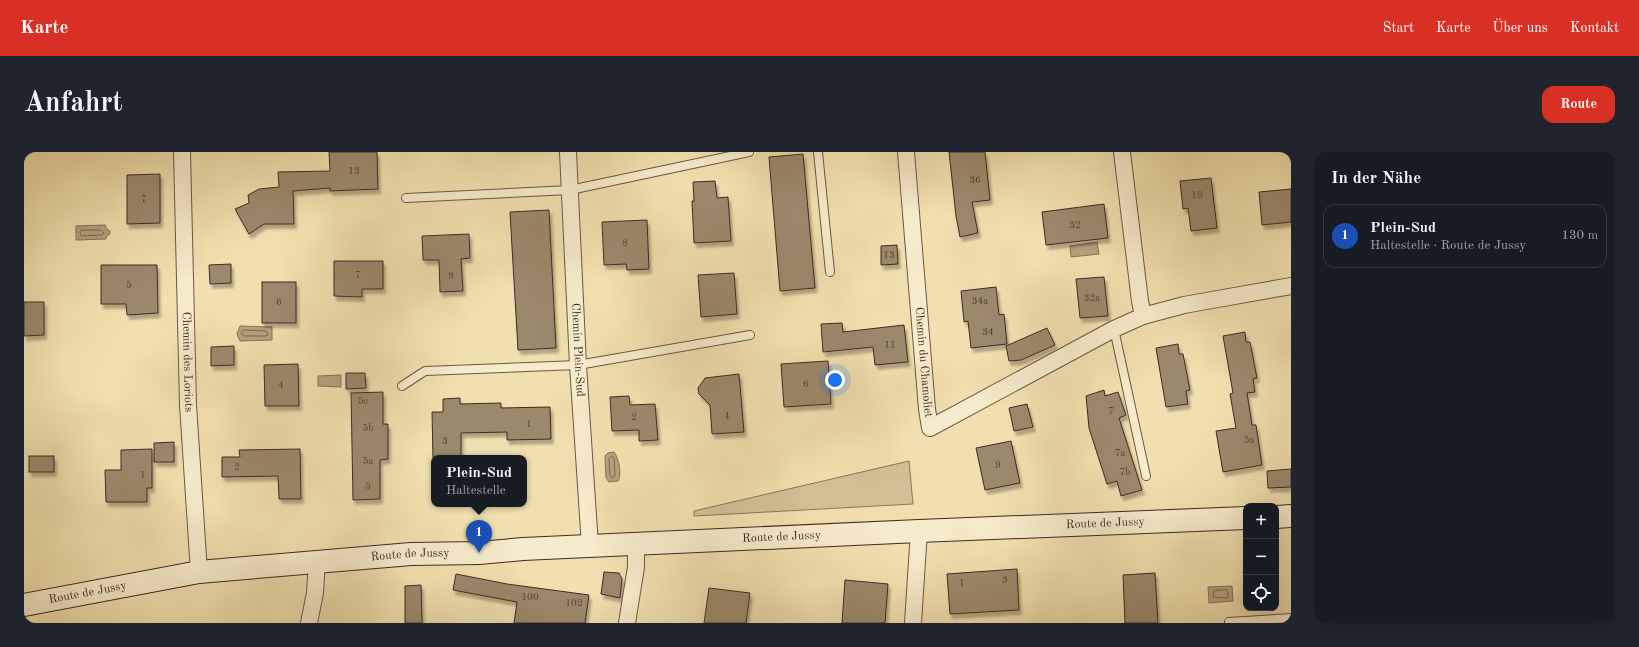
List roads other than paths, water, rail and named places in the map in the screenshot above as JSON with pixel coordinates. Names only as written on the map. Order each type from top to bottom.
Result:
[{"type":"main road","points":[[1279,517],[1291,516]]},
{"type":"main road","name":"Route de Jussy","points":[[24,605],[199,572],[411,554],[479,553],[590,546],[1243,518]]},
{"type":"street","name":"Chemin des Loriots","points":[[182,152],[188,405],[199,572]]},
{"type":"street","name":"Chemin Plein-Sud","points":[[568,152],[578,366],[590,546]]},
{"type":"street","name":"Chemin du Chamoliet","points":[[906,152],[927,409],[930,428],[1114,329],[1143,316],[1184,306],[1291,286]]},
{"type":"street","points":[[1122,152],[1143,316]]},
{"type":"street","points":[[913,623],[919,531]]},
{"type":"street","points":[[627,623],[636,567],[636,544]]},
{"type":"street","points":[[309,623],[315,593],[317,561]]},
{"type":"lane","points":[[406,198],[570,190],[750,152]]},
{"type":"lane","points":[[818,152],[830,272]]},
{"type":"lane","points":[[1114,329],[1146,476]]},
{"type":"lane","points":[[402,386],[426,371],[578,366],[750,335]]},
{"type":"lane","points":[[1229,622],[1291,618]]},
{"type":"water","points":[[105,225],[110,231],[110,234],[106,237],[106,239],[76,240],[76,226]]},
{"type":"water","points":[[1097,242],[1099,254],[1071,257],[1070,246]]},
{"type":"water","points":[[240,326],[272,327],[272,340],[240,341],[237,334]]},
{"type":"water","points":[[341,375],[341,387],[318,386],[318,376]]},
{"type":"water","points":[[614,452],[619,462],[620,475],[618,481],[609,482],[606,478],[605,456],[608,453]]},
{"type":"water","points":[[1232,586],[1233,601],[1209,603],[1208,587]]},
{"type":"place","name":"Plein-Sud","points":[[479,553]]}]
